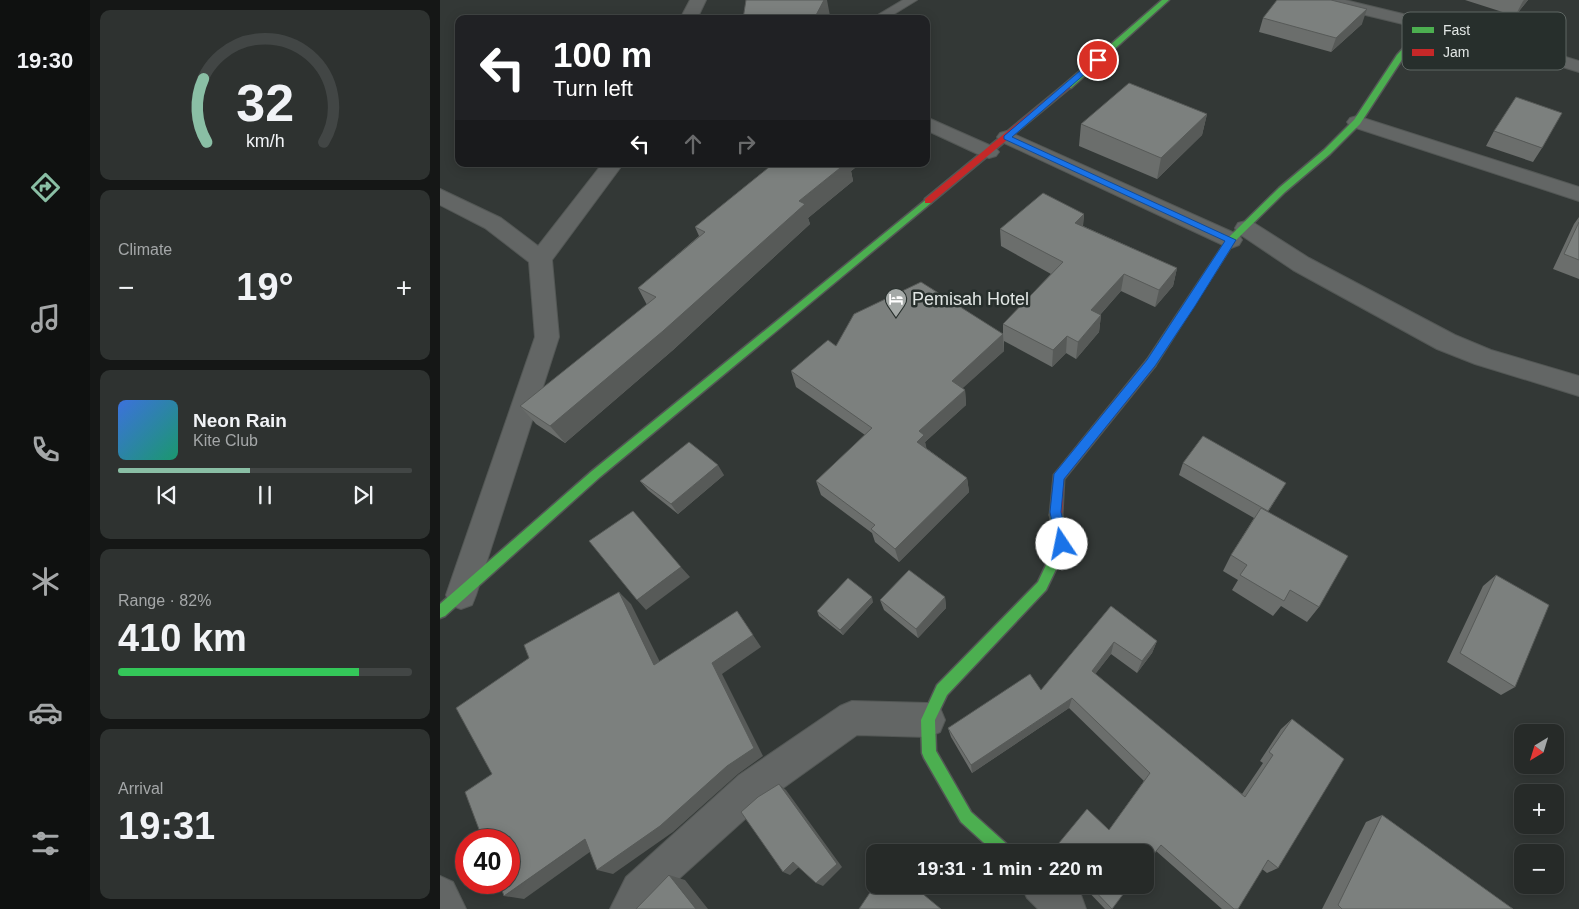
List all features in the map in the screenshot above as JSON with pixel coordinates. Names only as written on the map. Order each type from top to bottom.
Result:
[{"type":"street","points":[[440,612],[596,474],[761,337],[1007,138],[1166,0]]},
{"type":"street","points":[[1324,0],[1402,18]]},
{"type":"street","points":[[996,844],[966,817],[929,753],[928,720],[942,690],[1042,586],[1062,544],[1056,512],[1058,478],[1151,363],[1238,234],[1282,190],[1327,152],[1358,122],[1402,55]]},
{"type":"street","points":[[1566,63],[1579,67]]},
{"type":"street","points":[[1358,122],[1579,194]]},
{"type":"street","points":[[930,125],[989,152]]},
{"type":"street","points":[[1007,138],[1238,234],[1301,264],[1446,342],[1484,357],[1579,386]]},
{"type":"street","points":[[461,595],[547,337],[540,259],[611,167]]},
{"type":"street","points":[[440,196],[493,223],[540,259]]},
{"type":"street","points":[[629,909],[639,890],[752,788],[852,718],[928,720]]},
{"type":"street","points":[[1050,894],[1067,909]]},
{"type":"street","points":[[440,895],[447,909]]},
{"type":"lane","points":[[884,15],[911,0]]},
{"type":"building","points":[[746,0],[824,0],[816,15],[744,15]]},
{"type":"building","points":[[1277,0],[1331,0],[1367,9],[1336,38],[1263,18]]},
{"type":"building","points":[[1129,83],[1207,114],[1161,158],[1081,124]]},
{"type":"building","points":[[1516,97],[1562,113],[1542,148],[1494,131]]},
{"type":"building","points":[[769,167],[841,167],[799,201],[805,204],[663,331],[550,426],[520,406],[656,297],[638,288],[705,232],[695,227]]},
{"type":"building","points":[[1043,193],[1084,214],[1075,223],[1177,268],[1159,290],[1124,274],[1091,310],[1101,315],[1078,342],[1067,336],[1053,350],[1003,324],[1063,262],[1000,229]]},
{"type":"building","points":[[1579,222],[1579,260],[1564,254]]},
{"type":"building","points":[[921,282],[1003,334],[952,381],[965,390],[919,431],[924,435],[917,442],[967,478],[895,549],[871,529],[875,525],[816,481],[872,428],[791,371],[828,340],[836,346],[854,314]]},
{"type":"building","points":[[1203,436],[1286,483],[1268,511],[1183,463]]},
{"type":"building","points":[[689,442],[718,465],[671,504],[640,481]]},
{"type":"building","points":[[1261,508],[1348,556],[1319,607],[1290,590],[1284,601],[1240,575],[1247,565],[1231,555]]},
{"type":"building","points":[[633,511],[681,567],[637,600],[589,541]]},
{"type":"building","points":[[909,570],[945,597],[916,629],[880,600]]},
{"type":"building","points":[[1496,575],[1549,605],[1515,687],[1460,653]]},
{"type":"building","points":[[848,578],[872,597],[840,630],[817,611]]},
{"type":"building","points":[[619,592],[654,665],[737,611],[753,635],[712,663],[754,748],[727,766],[660,826],[597,870],[585,839],[520,885],[520,829],[479,829],[465,792],[492,774],[456,708],[529,658],[524,645]]},
{"type":"building","points":[[1111,606],[1157,641],[1142,661],[1114,642],[1092,671],[1245,797],[1273,755],[1269,752],[1292,719],[1344,759],[1278,868],[1268,860],[1238,909],[1234,909],[1161,845],[1154,854],[1154,844],[1058,844],[1087,809],[1109,830],[1150,773],[1072,698],[971,765],[948,728],[1030,674],[1041,690]]},
{"type":"building","points":[[779,784],[837,864],[816,883],[793,862],[783,872],[741,812],[758,797]]},
{"type":"building","points":[[1382,815],[1513,909],[1342,909],[1338,905]]},
{"type":"building","points":[[669,875],[696,909],[636,909]]},
{"type":"building","points":[[869,894],[923,894],[941,909],[859,909]]},
{"type":"building","points":[[1098,894],[1123,894],[1112,909]]},
{"type":"traffic: fast","points":[[1068,86],[1166,0]]},
{"type":"traffic: fast","points":[[1151,363],[1231,240],[1282,190],[1327,152],[1357,122],[1402,55]]},
{"type":"traffic: fast","points":[[440,612],[596,474],[928,201]]},
{"type":"traffic: fast","points":[[996,844],[966,817],[929,753],[928,720],[942,690],[1042,586],[1062,544],[1056,515]]},
{"type":"traffic: jam","points":[[928,201],[1068,86]]},
{"type":"traffic: jam","points":[[1056,515],[1058,478],[1151,363]]},
{"type":"place","name":"Pemisah Hotel","points":[[896,318]]},
{"type":"route","points":[[1062,544],[1056,512],[1058,478],[1151,363],[1231,240],[1007,138],[1098,60]]}]
